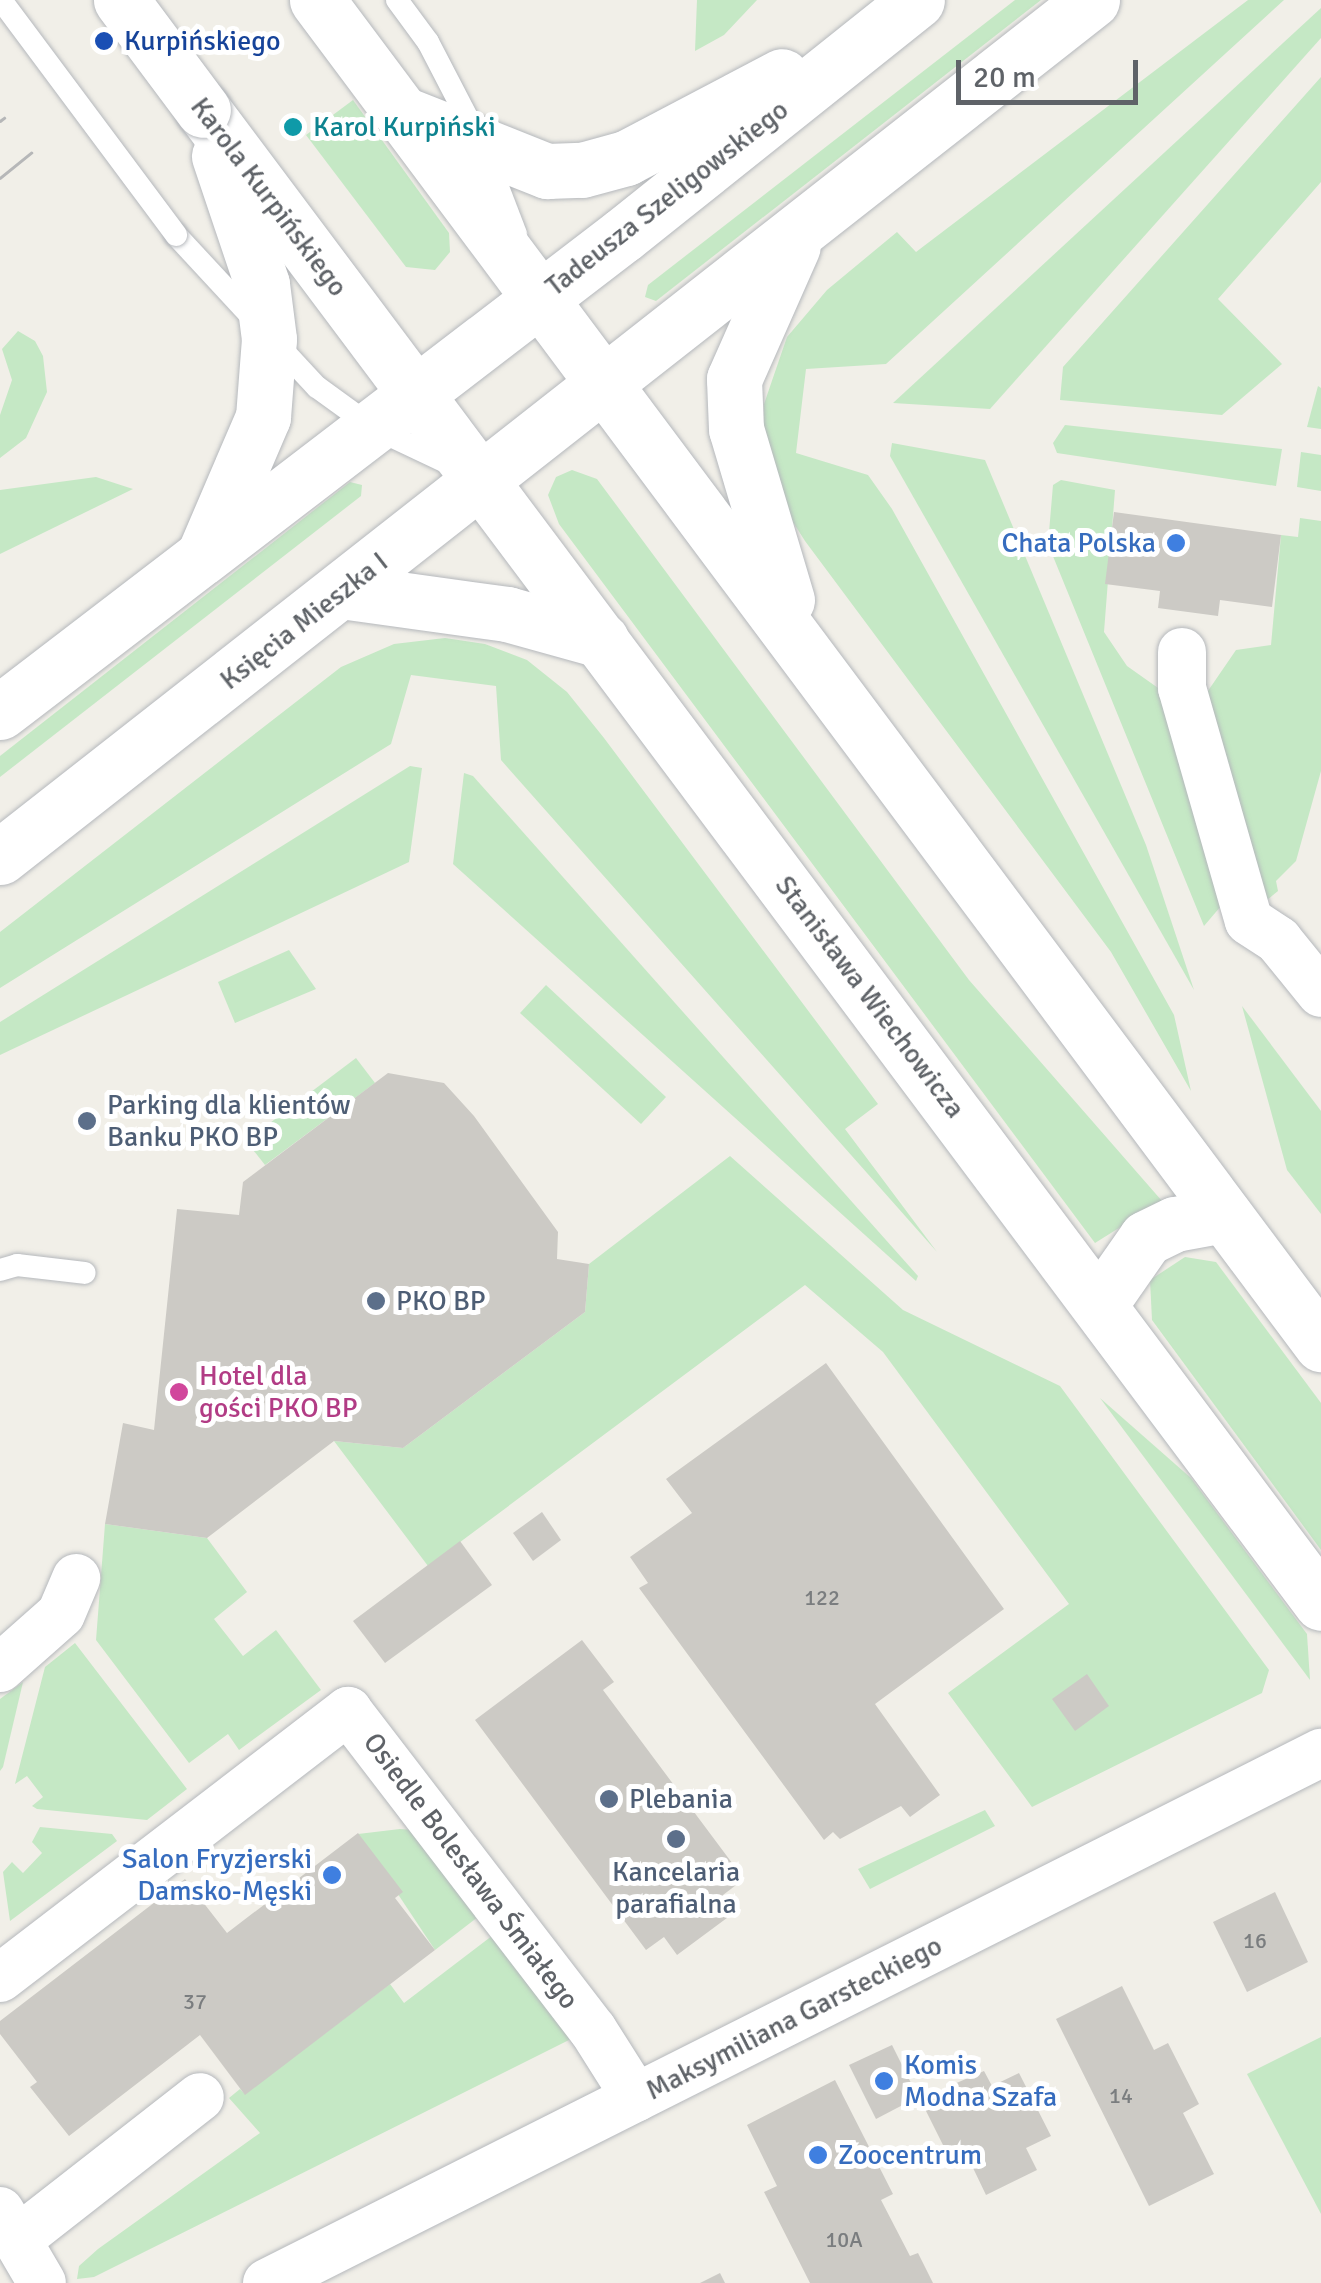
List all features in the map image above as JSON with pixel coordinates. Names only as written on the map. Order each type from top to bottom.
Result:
[{"type":"street","name":"Karola Kurpińskiego","points":[[121,0],[203,110],[242,184],[416,393]]},
{"type":"street","points":[[317,0],[1321,1344]]},
{"type":"street","points":[[608,385],[1092,0]]},
{"type":"street","points":[[390,97],[483,148],[547,171],[626,158],[906,8]]},
{"type":"street","name":"Tadeusza Szeligowskiego","points":[[416,393],[906,8]]},
{"type":"street","points":[[202,557],[263,417],[270,338],[242,184]]},
{"type":"street","points":[[799,234],[734,380],[736,430],[751,494],[801,643]]},
{"type":"street","name":"Księcia Mieszka I","points":[[0,856],[608,385]]},
{"type":"street","points":[[0,712],[416,393]]},
{"type":"street","name":"Stanisława Wiechowicza","points":[[416,393],[1321,1604]]},
{"type":"street","points":[[341,592],[507,614],[601,640]]},
{"type":"street","points":[[1182,652],[1182,688],[1249,921],[1278,940],[1321,994]]},
{"type":"street","points":[[1100,1304],[1146,1238],[1175,1224],[1224,1215]]},
{"type":"street","points":[[0,1668],[61,1614],[76,1578]]},
{"type":"street","name":"Osiedle Bolesława Śmiałego","points":[[0,1978],[348,1711],[592,2030],[636,2098]]},
{"type":"street","name":"Maksymiliana Garsteckiego","points":[[267,2283],[1321,1753]]},
{"type":"street","points":[[42,2283],[8,2225],[200,2097]]},
{"type":"lane","points":[[0,0],[176,234],[318,388],[372,427],[484,481]]},
{"type":"lane","points":[[396,0],[428,42],[483,148],[540,298]]},
{"type":"lane","points":[[0,1270],[17,1265],[85,1273]]},
{"type":"green space","points":[[697,0],[757,0],[724,35],[695,51]]},
{"type":"green space","points":[[1015,0],[1041,0],[656,301],[645,297],[648,285]]},
{"type":"green space","points":[[1248,0],[1284,0],[886,364],[806,369],[796,453],[868,475],[892,509],[1174,1015],[1191,1091],[1111,952],[786,511],[763,429],[764,404],[787,337],[827,290],[897,232],[916,252]]},
{"type":"green space","points":[[1321,8],[1321,38],[990,409],[893,403]]},
{"type":"green space","points":[[1321,77],[1321,182],[1218,299],[1282,364],[1222,415],[1060,400],[1063,367]]},
{"type":"green space","points":[[353,100],[449,233],[450,252],[435,270],[406,267],[306,135]]},
{"type":"green space","points":[[18,331],[35,341],[43,356],[47,392],[26,438],[0,458],[0,415],[12,380],[2,349]]},
{"type":"green space","points":[[1318,386],[1321,388],[1321,429],[1307,427]]},
{"type":"green space","points":[[1065,425],[1282,449],[1276,486],[1057,453],[1053,443]]},
{"type":"green space","points":[[892,443],[985,460],[1146,845],[1194,990],[890,456]]},
{"type":"green space","points":[[1301,452],[1321,455],[1321,491],[1297,487]]},
{"type":"green space","points":[[572,470],[597,479],[969,980],[1162,1201],[1095,1243],[559,524],[548,495],[556,477]]},
{"type":"green space","points":[[96,477],[133,489],[0,554],[0,490]]},
{"type":"green space","points":[[1061,480],[1115,490],[1104,632],[1127,666],[1168,695],[1227,899],[1204,926],[1048,544],[1053,485]]},
{"type":"green space","points":[[350,482],[362,485],[361,496],[0,777],[0,756]]},
{"type":"green space","points":[[1300,518],[1321,521],[1321,771],[1296,861],[1276,881],[1278,891],[1256,909],[1199,704],[1236,650],[1271,645],[1281,535],[1298,537]]},
{"type":"green space","points":[[445,638],[485,644],[527,660],[567,692],[604,738],[878,1104],[845,1129],[937,1252],[501,760],[496,686],[411,675],[391,744],[0,988],[0,932],[341,667],[394,644]]},
{"type":"green space","points":[[410,766],[422,768],[409,862],[0,1055],[0,1022]]},
{"type":"green space","points":[[464,773],[473,776],[918,1276],[916,1281],[453,864]]},
{"type":"green space","points":[[289,950],[316,989],[235,1023],[218,982]]},
{"type":"green space","points":[[546,985],[666,1097],[641,1124],[520,1013]]},
{"type":"green space","points":[[1242,1006],[1321,1111],[1321,1214],[1287,1170]]},
{"type":"green space","points":[[356,1058],[375,1083],[265,1165],[246,1141]]},
{"type":"green space","points":[[730,1156],[903,1310],[1060,1386],[1269,1670],[1262,1693],[1032,1807],[948,1693],[1069,1604],[883,1352],[805,1285],[428,1566],[334,1441],[403,1448],[585,1312],[589,1264]]},
{"type":"green space","points":[[1185,1257],[1216,1262],[1321,1403],[1321,1550],[1152,1320],[1150,1280]]},
{"type":"green space","points":[[1100,1398],[1191,1478],[1307,1634],[1310,1680]]},
{"type":"green space","points":[[105,1524],[207,1538],[247,1592],[214,1619],[243,1656],[276,1630],[321,1690],[239,1750],[228,1734],[189,1763],[96,1640]]},
{"type":"green space","points":[[75,1643],[187,1789],[147,1820],[37,1809],[32,1806],[43,1797],[27,1776],[15,1784],[45,1667]]},
{"type":"green space","points":[[23,1682],[3,1767],[0,1771],[0,1699]]},
{"type":"green space","points":[[985,1810],[995,1826],[870,1889],[858,1869]]},
{"type":"green space","points":[[40,1827],[112,1834],[117,1841],[10,1921],[3,1872],[12,1862],[23,1873],[42,1853],[32,1842]]},
{"type":"green space","points":[[400,1829],[427,1831],[487,1910],[435,1950],[358,1834]]},
{"type":"green space","points":[[501,1929],[570,2031],[569,2040],[94,2277],[77,2279],[79,2266],[98,2249],[260,2133],[229,2098],[240,2089],[245,2094],[390,1984],[404,2003]]},
{"type":"green space","points":[[1321,2037],[1321,2214],[1247,2074]]},
{"type":"building","points":[[1114,512],[1281,535],[1272,607],[1220,600],[1218,616],[1158,608],[1160,591],[1105,584]]},
{"type":"building","name":"PKO BP","points":[[388,1073],[444,1083],[474,1116],[558,1232],[557,1259],[589,1264],[585,1312],[403,1448],[334,1441],[207,1538],[105,1524],[123,1423],[154,1430],[177,1209],[239,1215],[243,1182]]},
{"type":"building","points":[[826,1363],[1004,1609],[875,1704],[940,1795],[910,1817],[901,1806],[840,1839],[833,1832],[824,1840],[639,1588],[648,1583],[630,1557],[692,1513],[666,1479]]},
{"type":"building","points":[[542,1512],[561,1540],[533,1561],[513,1533]]},
{"type":"building","points":[[460,1541],[492,1585],[385,1663],[353,1621]]},
{"type":"building","name":"Plebania","points":[[582,1640],[614,1682],[603,1690],[744,1879],[723,1895],[735,1912],[677,1955],[664,1937],[646,1950],[475,1720]]},
{"type":"building","points":[[1087,1674],[1109,1706],[1075,1731],[1052,1699]]},
{"type":"building","points":[[358,1833],[403,1892],[395,1898],[435,1950],[245,2095],[200,2035],[69,2136],[30,2087],[37,2082],[0,2034],[0,2021],[185,1879],[227,1933]]},
{"type":"building","points":[[1275,1892],[1308,1962],[1247,1992],[1213,1922]]},
{"type":"building","points":[[1122,1986],[1154,2050],[1168,2043],[1199,2104],[1183,2113],[1214,2174],[1149,2206],[1056,2019]]},
{"type":"building","name":"Komis Modna Szafa","points":[[892,2045],[918,2097],[876,2119],[849,2065]]},
{"type":"building","points":[[984,2071],[992,2086],[1019,2073],[1051,2136],[1026,2148],[1037,2170],[986,2195],[962,2145],[947,2153],[920,2099]]},
{"type":"building","name":"Zoocentrum","points":[[835,2080],[893,2194],[881,2200],[910,2256],[918,2253],[933,2283],[810,2283],[764,2192],[777,2186],[747,2125]]},
{"type":"building","points":[[720,2273],[725,2283],[700,2283]]},
{"type":"tram line","points":[[0,121],[4,118]]},
{"type":"tram line","points":[[0,178],[31,153]]},
{"type":"place","name":"Kurpińskiego","points":[[104,41]]},
{"type":"place","name":"Karol Kurpiński","points":[[293,127]]},
{"type":"place","name":"Chata Polska","points":[[1176,543]]},
{"type":"place","name":"Parking dla klientów Banku PKO BP","points":[[87,1121]]},
{"type":"place","name":"PKO BP","points":[[376,1301]]},
{"type":"place","name":"Hotel dla gości PKO BP","points":[[179,1392]]},
{"type":"place","name":"Plebania","points":[[609,1799]]},
{"type":"place","name":"Kancelaria parafialna","points":[[676,1839]]},
{"type":"place","name":"Salon Fryzjerski Damsko-Męski","points":[[332,1875]]},
{"type":"place","name":"Komis Modna Szafa","points":[[884,2081]]},
{"type":"place","name":"Zoocentrum","points":[[818,2155]]}]
